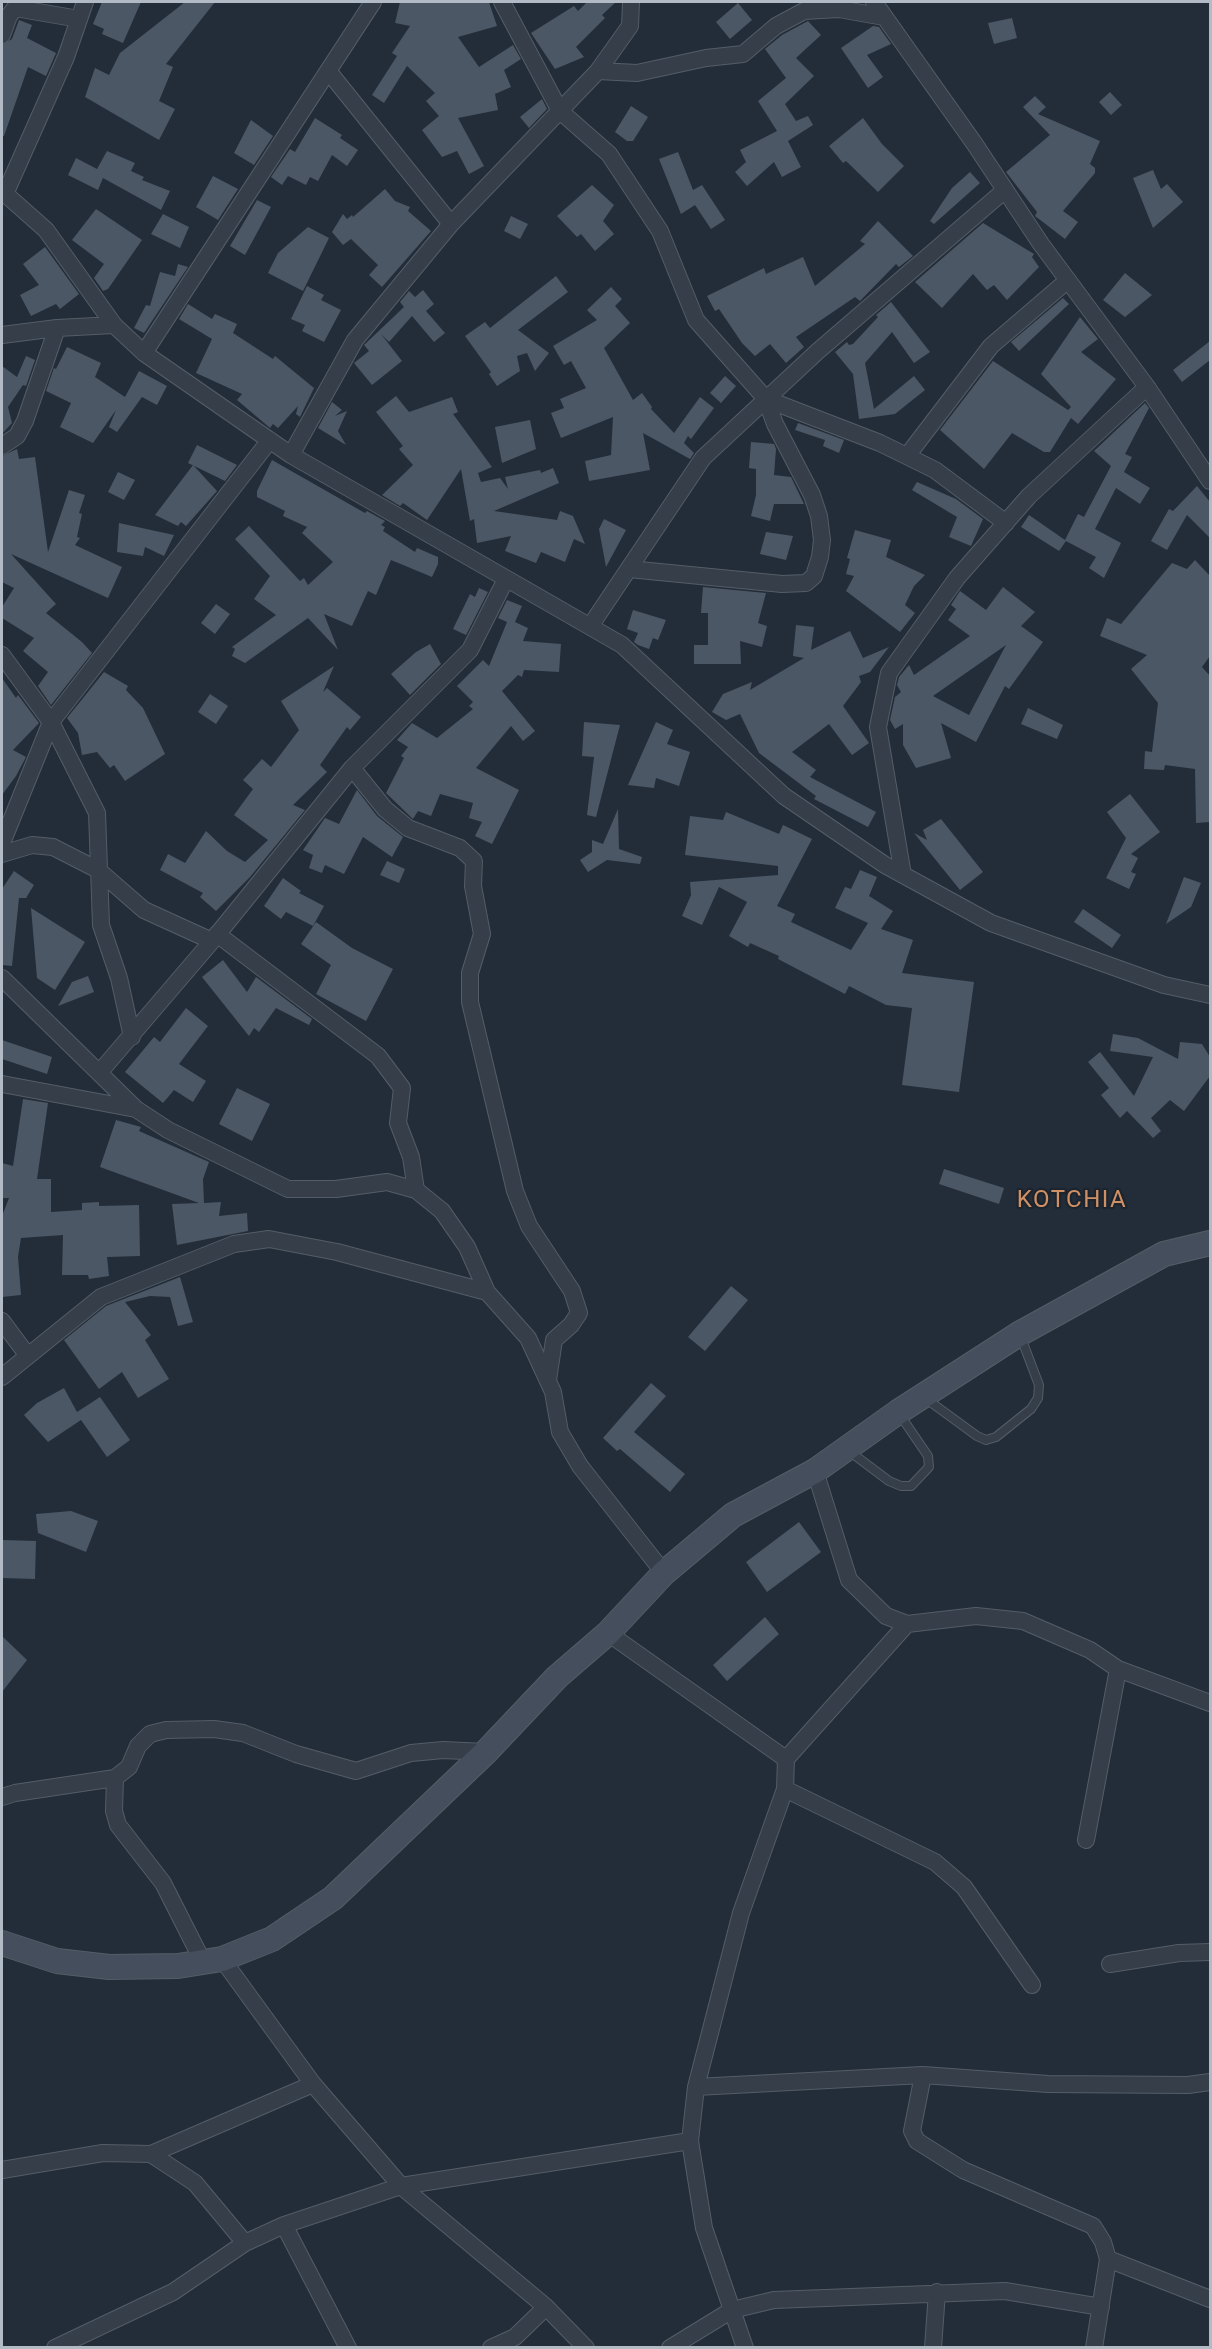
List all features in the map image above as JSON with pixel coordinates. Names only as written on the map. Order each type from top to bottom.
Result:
[{"type":"main road","points":[[2,1943],[57,1961],[109,1967],[178,1966],[213,1960],[272,1940],[333,1898],[486,1752],[557,1677],[608,1633],[664,1573],[733,1515],[816,1471],[898,1412],[1019,1334],[1164,1254],[1210,1243]]},
{"type":"street","points":[[85,2],[66,57],[3,193],[46,231],[114,325],[144,353],[291,455],[506,579],[591,625],[622,645],[784,796],[903,875],[991,923],[1164,985],[1210,995]]},
{"type":"street","points":[[144,353],[373,2]]},
{"type":"street","points":[[502,2],[560,111],[609,154],[660,231],[696,320],[766,399],[775,424],[812,495],[819,516],[822,540],[814,576],[806,583],[782,584],[629,569]]},
{"type":"street","points":[[291,455],[355,340],[451,224],[598,71],[630,26],[631,2]]},
{"type":"street","points":[[874,2],[1068,280],[1147,387],[1210,481]]},
{"type":"street","points":[[2,35],[15,8],[79,19]]},
{"type":"street","points":[[598,71],[637,73],[706,58],[742,54],[776,26],[804,11],[840,9],[884,17]]},
{"type":"street","points":[[329,72],[451,224]]},
{"type":"street","points":[[591,625],[703,458],[818,351],[1005,189]]},
{"type":"street","points":[[907,456],[991,346],[1068,280]]},
{"type":"street","points":[[2,335],[57,328],[114,325]]},
{"type":"street","points":[[2,446],[16,436],[25,421],[57,328]]},
{"type":"street","points":[[903,875],[878,727],[888,673],[957,578],[1029,496],[1147,387]]},
{"type":"street","points":[[766,399],[880,443],[935,470],[1006,523]]},
{"type":"street","points":[[2,843],[51,722],[270,440]]},
{"type":"street","points":[[99,1073],[352,768],[470,650],[506,579]]},
{"type":"street","points":[[2,655],[51,722],[97,813],[101,925],[119,978],[132,1036]]},
{"type":"street","points":[[352,768],[385,809],[408,828],[460,848],[474,861],[473,886],[482,934],[470,973],[470,1002],[515,1191],[529,1226],[572,1291],[579,1313],[571,1325],[554,1340],[548,1380]]},
{"type":"street","points":[[2,855],[32,845],[53,847],[98,870],[144,910],[162,920],[214,937],[378,1056],[402,1088],[398,1123],[411,1157],[416,1190]]},
{"type":"street","points":[[2,978],[136,1109],[168,1130],[288,1189],[336,1189],[387,1182],[416,1190],[442,1211],[467,1247],[487,1292],[528,1338],[553,1392],[560,1432],[580,1466],[664,1573]]},
{"type":"street","points":[[2,1084],[136,1109]]},
{"type":"street","points":[[2,1377],[101,1297],[234,1244],[269,1239],[338,1252],[487,1292]]},
{"type":"street","points":[[2,1321],[28,1356]]},
{"type":"street","points":[[816,1471],[849,1580],[886,1616],[907,1624],[976,1616],[1023,1621],[1090,1650],[1118,1669],[1210,1703]]},
{"type":"street","points":[[745,2348],[704,2228],[690,2141],[696,2088],[741,1913],[785,1789],[786,1759],[907,1624]]},
{"type":"street","points":[[608,1633],[786,1759]]},
{"type":"street","points":[[1086,1840],[1118,1669]]},
{"type":"street","points":[[2,1797],[115,1778],[129,1767],[138,1746],[150,1734],[165,1730],[214,1729],[243,1733],[296,1754],[356,1771],[411,1753],[443,1750],[486,1752]]},
{"type":"street","points":[[115,1778],[114,1810],[118,1825],[163,1883],[213,1960],[313,2084],[401,2186],[546,2307],[586,2348]]},
{"type":"street","points":[[785,1789],[935,1862],[964,1887],[1032,1984]]},
{"type":"street","points":[[1110,1964],[1179,1953],[1210,1952]]},
{"type":"street","points":[[696,2088],[923,2074],[1048,2084],[1188,2085],[1210,2082]]},
{"type":"street","points":[[923,2074],[912,2131],[917,2141],[963,2170],[1093,2226],[1103,2242],[1108,2259],[1094,2348]]},
{"type":"street","points":[[2,2170],[103,2152],[151,2154],[313,2084]]},
{"type":"street","points":[[55,2348],[172,2292],[245,2243],[284,2225],[401,2186],[690,2141]]},
{"type":"street","points":[[151,2154],[195,2183],[245,2243]]},
{"type":"street","points":[[284,2225],[348,2348]]},
{"type":"street","points":[[1108,2259],[1210,2299]]},
{"type":"street","points":[[670,2348],[732,2310],[774,2300],[1005,2291],[1101,2307]]},
{"type":"street","points":[[933,2348],[937,2292]]},
{"type":"street","points":[[491,2348],[514,2337],[546,2307]]},
{"type":"lane","points":[[923,1396],[977,1436],[986,1440],[996,1437],[1031,1409],[1038,1398],[1039,1385],[1019,1334]]},
{"type":"lane","points":[[847,1449],[890,1481],[901,1486],[911,1486],[929,1467],[928,1456],[898,1412]]},
{"type":"building","points":[[102,2],[141,2],[123,43],[102,34],[104,29],[93,24]]},
{"type":"building","points":[[185,2],[215,2],[166,64],[173,67],[159,101],[175,109],[159,140],[85,97],[95,68],[109,75],[120,53]]},
{"type":"building","points":[[400,2],[489,2],[497,26],[458,37],[479,67],[513,45],[521,59],[504,70],[511,87],[495,94],[498,110],[458,118],[484,166],[469,174],[457,151],[442,157],[422,130],[439,116],[426,101],[435,93],[407,66],[384,103],[372,95],[397,56],[392,53],[410,26],[395,23]]},
{"type":"building","points":[[587,2],[616,2],[602,15],[605,18],[576,47],[584,57],[555,69],[531,33],[574,6],[578,11]]},
{"type":"building","points":[[738,3],[752,20],[730,39],[716,22]]},
{"type":"building","points":[[1012,18],[1017,38],[994,44],[988,23]]},
{"type":"building","points":[[19,20],[32,25],[27,38],[56,53],[46,76],[28,67],[4,136],[2,136],[2,45],[12,39]]},
{"type":"building","points":[[808,21],[821,35],[796,58],[814,76],[785,104],[796,121],[808,116],[813,125],[788,141],[801,167],[782,177],[774,162],[747,186],[735,172],[746,162],[740,150],[777,131],[758,101],[786,78],[765,49],[782,35]]},
{"type":"building","points":[[873,26],[879,27],[891,44],[867,55],[883,77],[868,88],[841,48]]},
{"type":"building","points":[[1110,92],[1122,105],[1111,115],[1099,102]]},
{"type":"building","points":[[1035,96],[1046,107],[1038,114],[1100,141],[1090,164],[1095,168],[1095,173],[1063,211],[1078,222],[1065,239],[1035,216],[1037,212],[1006,172],[1050,135],[1023,107]]},
{"type":"building","points":[[542,99],[547,109],[529,128],[520,117]]},
{"type":"building","points":[[631,106],[648,117],[633,141],[627,141],[615,132]]},
{"type":"building","points":[[315,118],[342,135],[340,138],[358,150],[347,166],[332,155],[318,181],[310,177],[306,185],[288,176],[282,185],[271,177],[290,149],[295,152]]},
{"type":"building","points":[[863,118],[882,144],[904,166],[878,192],[846,161],[843,163],[829,146]]},
{"type":"building","points":[[251,120],[273,136],[254,165],[234,153]]},
{"type":"building","points":[[107,151],[135,163],[131,171],[144,177],[142,180],[170,191],[161,210],[103,178],[98,190],[68,175],[76,158],[97,169]]},
{"type":"building","points":[[678,152],[693,190],[702,185],[725,220],[711,229],[695,205],[681,214],[659,159]]},
{"type":"building","points":[[1153,170],[1161,189],[1167,184],[1183,202],[1153,228],[1133,178]]},
{"type":"building","points":[[970,172],[980,183],[934,224],[930,221],[952,188]]},
{"type":"building","points":[[213,176],[238,189],[218,220],[196,207]]},
{"type":"building","points":[[592,185],[614,205],[603,221],[614,234],[595,251],[581,234],[577,237],[557,216]]},
{"type":"building","points":[[385,189],[395,201],[410,207],[408,211],[431,231],[382,287],[369,275],[378,265],[351,239],[343,245],[332,232],[343,214],[347,219],[352,215],[353,217]]},
{"type":"building","points":[[257,200],[271,207],[245,255],[230,246]]},
{"type":"building","points":[[96,209],[142,240],[108,289],[103,291],[94,278],[104,264],[72,240]]},
{"type":"building","points":[[163,214],[189,227],[180,248],[151,234]]},
{"type":"building","points":[[511,216],[528,224],[520,239],[504,231]]},
{"type":"building","points":[[878,221],[913,256],[899,267],[896,264],[860,301],[855,297],[796,337],[804,347],[786,363],[770,344],[755,356],[742,343],[719,309],[715,311],[707,296],[764,268],[766,274],[803,257],[815,286],[865,244],[860,241]]},
{"type":"building","points":[[983,223],[1034,254],[1032,257],[1039,267],[1007,300],[994,285],[987,290],[973,274],[942,308],[915,282]]},
{"type":"building","points":[[308,227],[329,238],[303,291],[268,273],[278,253]]},
{"type":"building","points":[[45,247],[79,294],[60,309],[56,304],[31,316],[20,295],[39,285],[23,264]]},
{"type":"building","points":[[178,264],[188,267],[144,333],[134,328],[146,305],[150,306],[160,272],[175,276]]},
{"type":"building","points":[[1125,273],[1152,295],[1125,317],[1103,300]]},
{"type":"building","points":[[556,276],[568,292],[518,330],[549,353],[535,371],[527,353],[517,356],[520,371],[497,386],[489,374],[491,372],[465,336],[485,322],[490,328]]},
{"type":"building","points":[[307,286],[324,295],[321,300],[341,310],[324,342],[302,331],[305,325],[291,319]]},
{"type":"building","points":[[611,287],[622,299],[615,306],[630,323],[604,348],[633,400],[642,393],[652,407],[651,409],[674,433],[700,397],[714,408],[691,439],[688,436],[684,443],[694,453],[690,459],[643,433],[650,470],[589,481],[585,461],[611,455],[613,417],[561,438],[551,413],[564,408],[560,399],[586,388],[571,361],[564,365],[553,346],[597,320],[587,310]]},
{"type":"building","points":[[423,290],[434,304],[426,311],[445,333],[434,342],[412,316],[389,342],[381,334],[402,361],[372,385],[354,363],[369,351],[364,345],[404,307],[400,302],[409,291],[415,297]]},
{"type":"building","points":[[1063,298],[1069,304],[1019,351],[1011,342]]},
{"type":"building","points":[[891,302],[930,352],[914,363],[892,332],[865,363],[874,409],[914,376],[925,390],[895,414],[859,419],[853,374],[835,352],[847,342],[849,345],[853,344],[878,317],[876,315]]},
{"type":"building","points":[[188,304],[212,319],[215,314],[237,324],[233,333],[273,359],[275,356],[314,388],[300,417],[296,414],[298,406],[278,428],[273,424],[270,428],[237,400],[242,394],[196,373],[212,339],[179,319]]},
{"type":"building","points":[[1080,317],[1098,339],[1081,352],[1116,379],[1078,424],[1071,418],[1050,452],[1044,452],[1012,433],[984,469],[940,430],[993,361],[1068,410],[1071,407],[1041,374]]},
{"type":"building","points":[[1210,341],[1210,360],[1182,382],[1173,370]]},
{"type":"building","points":[[67,347],[101,363],[95,377],[125,397],[139,371],[167,386],[157,405],[142,397],[117,432],[109,427],[116,410],[93,443],[60,427],[71,403],[46,391],[54,368],[56,369]]},
{"type":"building","points":[[26,356],[35,360],[26,386],[23,385],[8,407],[12,423],[2,434],[2,366],[17,377]]},
{"type":"building","points":[[725,376],[736,386],[721,403],[710,393]]},
{"type":"building","points":[[396,396],[409,412],[452,397],[458,412],[453,414],[492,467],[478,473],[481,482],[500,478],[508,489],[505,477],[540,470],[541,473],[553,468],[559,483],[494,511],[557,520],[560,511],[573,516],[585,544],[574,539],[565,562],[541,552],[536,563],[505,551],[511,536],[477,543],[474,519],[470,521],[461,469],[427,520],[403,503],[400,506],[382,495],[413,465],[399,449],[403,446],[376,412]]},
{"type":"building","points":[[332,402],[342,410],[335,416],[347,411],[338,431],[346,445],[318,428]]},
{"type":"building","points":[[1145,403],[1149,408],[1125,454],[1132,457],[1124,472],[1150,488],[1140,504],[1116,488],[1095,529],[1121,543],[1104,578],[1089,568],[1096,557],[1066,541],[1059,551],[1021,527],[1029,515],[1065,540],[1078,514],[1084,517],[1111,466],[1094,451]]},
{"type":"building","points":[[530,420],[536,449],[502,463],[495,427]]},
{"type":"building","points":[[798,423],[844,440],[839,453],[823,446],[825,440],[795,430]]},
{"type":"building","points":[[751,442],[774,444],[776,449],[774,475],[791,477],[804,504],[774,504],[770,521],[751,516],[756,495],[756,469],[749,468]]},
{"type":"building","points":[[197,445],[237,465],[225,481],[188,463]]},
{"type":"building","points":[[17,449],[19,459],[35,457],[48,552],[69,490],[85,495],[79,513],[82,514],[77,537],[80,538],[75,545],[122,567],[108,598],[11,554],[56,604],[46,613],[92,653],[51,705],[38,686],[48,672],[23,651],[34,638],[2,618],[2,607],[14,588],[2,582],[2,456]]},
{"type":"building","points":[[272,460],[365,513],[367,511],[385,521],[381,525],[385,527],[383,531],[415,552],[417,548],[438,557],[438,564],[432,577],[391,560],[376,595],[368,591],[352,626],[324,614],[338,650],[308,618],[245,663],[232,656],[235,649],[232,647],[276,615],[254,599],[270,576],[235,539],[249,526],[300,581],[304,578],[308,585],[333,562],[302,533],[307,527],[283,516],[285,511],[257,497],[257,491]]},
{"type":"building","points":[[193,465],[217,491],[186,526],[181,522],[178,526],[155,515]]},
{"type":"building","points":[[118,472],[135,480],[124,500],[108,492]]},
{"type":"building","points":[[917,482],[956,499],[983,519],[971,546],[949,537],[957,517],[912,490]]},
{"type":"building","points":[[1197,486],[1210,502],[1210,538],[1187,515],[1167,550],[1151,541],[1169,509],[1173,511]]},
{"type":"building","points":[[604,519],[626,530],[606,567],[599,529]]},
{"type":"building","points":[[119,523],[174,535],[164,556],[145,547],[143,556],[117,552]]},
{"type":"building","points":[[855,530],[891,540],[886,557],[925,575],[914,586],[905,605],[915,613],[900,632],[846,591],[854,576],[846,574],[850,559],[847,558]]},
{"type":"building","points":[[766,532],[793,536],[786,560],[760,554]]},
{"type":"building","points":[[1195,560],[1210,576],[1210,656],[1202,667],[1210,676],[1210,822],[1196,823],[1195,769],[1165,765],[1164,770],[1144,769],[1145,751],[1152,752],[1158,703],[1131,669],[1147,655],[1100,636],[1107,618],[1121,624],[1172,563],[1187,569]]},
{"type":"building","points":[[703,587],[766,593],[758,623],[767,626],[762,647],[740,641],[741,664],[694,664],[694,645],[708,645],[708,613],[701,613]]},
{"type":"building","points":[[1003,587],[1035,612],[1021,626],[1043,642],[1009,689],[1005,686],[976,742],[941,723],[951,758],[916,768],[903,745],[903,724],[895,729],[890,720],[895,697],[901,692],[897,685],[899,677],[909,665],[914,675],[970,636],[948,620],[956,609],[951,605],[960,591],[986,610]],"holes":[[[1006,645],[969,715],[933,696]]]},
{"type":"building","points":[[479,588],[488,592],[466,635],[453,629],[470,594],[475,597]]},
{"type":"building","points":[[507,600],[522,606],[515,622],[528,628],[523,641],[561,644],[559,672],[524,670],[522,677],[518,675],[502,691],[535,731],[523,741],[511,726],[476,768],[519,790],[492,844],[475,836],[482,822],[469,818],[473,803],[440,794],[431,816],[418,811],[413,819],[386,793],[404,758],[401,756],[408,747],[397,740],[412,723],[437,738],[473,709],[469,706],[473,702],[457,686],[483,660],[489,666],[507,622],[498,618]]},
{"type":"building","points":[[216,604],[230,614],[215,634],[201,623]]},
{"type":"building","points":[[633,610],[666,620],[658,640],[653,638],[649,649],[634,642],[638,633],[627,629]]},
{"type":"building","points":[[796,625],[814,627],[811,650],[850,631],[863,658],[889,647],[870,672],[859,676],[861,682],[843,706],[869,743],[852,755],[829,724],[792,752],[816,770],[810,777],[876,812],[868,827],[814,799],[816,796],[759,753],[740,714],[726,720],[712,712],[723,694],[752,682],[750,690],[804,658],[793,656]]},
{"type":"building","points":[[430,644],[441,664],[410,695],[391,674],[416,652]]},
{"type":"building","points":[[334,666],[323,692],[327,688],[361,717],[350,730],[347,727],[320,765],[327,772],[293,805],[305,810],[250,877],[216,911],[200,897],[203,893],[160,870],[168,854],[185,863],[206,831],[227,851],[245,862],[268,840],[234,815],[253,789],[243,780],[262,759],[271,767],[299,730],[281,701]]},
{"type":"building","points":[[104,672],[128,686],[126,690],[143,708],[165,754],[125,781],[114,765],[110,768],[97,752],[82,755],[78,733],[67,718]]},
{"type":"building","points":[[2,678],[16,698],[18,695],[39,723],[13,750],[26,757],[2,795]]},
{"type":"building","points":[[210,694],[228,706],[216,724],[198,712]]},
{"type":"building","points":[[1028,708],[1063,725],[1057,739],[1021,724]]},
{"type":"building","points":[[584,722],[620,725],[596,817],[587,815],[594,757],[582,756]]},
{"type":"building","points":[[656,722],[673,730],[667,744],[690,752],[679,786],[656,778],[654,788],[628,785]]},
{"type":"building","points":[[357,790],[377,816],[403,837],[392,857],[363,837],[344,874],[325,865],[322,873],[309,868],[313,855],[303,850],[325,818],[339,824]]},
{"type":"building","points":[[1130,794],[1160,832],[1131,854],[1138,858],[1131,872],[1136,874],[1129,889],[1106,878],[1126,838],[1107,812]]},
{"type":"building","points":[[618,809],[619,849],[642,857],[640,864],[607,860],[588,872],[580,860],[592,852],[592,840],[603,844]]},
{"type":"building","points":[[726,812],[779,834],[783,825],[812,839],[777,906],[795,914],[791,922],[851,950],[868,923],[835,908],[845,887],[851,889],[860,870],[877,877],[869,896],[893,911],[881,929],[913,940],[902,973],[974,982],[959,1092],[902,1085],[912,1008],[886,1005],[849,986],[845,994],[778,959],[779,956],[750,943],[748,947],[729,936],[747,902],[719,887],[702,925],[682,916],[691,895],[690,882],[778,875],[778,866],[685,855],[690,816],[723,820]]},
{"type":"building","points":[[941,819],[983,872],[960,890],[914,833],[927,840],[923,830]]},
{"type":"building","points":[[387,861],[405,869],[399,883],[380,875]]},
{"type":"building","points":[[14,871],[34,885],[26,898],[19,898],[12,966],[2,965],[2,889]]},
{"type":"building","points":[[1184,877],[1201,883],[1191,907],[1166,924]]},
{"type":"building","points":[[283,878],[301,891],[299,893],[324,906],[313,926],[286,912],[281,919],[264,906]]},
{"type":"building","points":[[31,908],[85,942],[55,990],[37,978]]},
{"type":"building","points":[[1083,909],[1121,935],[1112,948],[1074,922]]},
{"type":"building","points":[[316,922],[352,948],[393,969],[366,1021],[316,994],[331,965],[301,944]]},
{"type":"building","points":[[223,960],[247,992],[256,977],[312,1019],[309,1025],[276,1008],[259,1032],[254,1028],[249,1036],[202,977]]},
{"type":"building","points":[[88,976],[94,992],[58,1006],[72,982]]},
{"type":"building","points":[[186,1008],[208,1026],[179,1064],[206,1081],[193,1102],[174,1090],[163,1103],[125,1072],[154,1037],[160,1042]]},
{"type":"building","points":[[1113,1034],[1138,1038],[1178,1059],[1180,1042],[1202,1044],[1210,1057],[1210,1076],[1184,1111],[1170,1100],[1151,1118],[1161,1131],[1153,1138],[1127,1111],[1120,1118],[1101,1095],[1109,1088],[1088,1062],[1100,1052],[1134,1096],[1153,1057],[1110,1051]]},
{"type":"building","points":[[2,1040],[52,1057],[47,1074],[2,1059]]},
{"type":"building","points":[[237,1088],[270,1104],[252,1141],[219,1124]]},
{"type":"building","points":[[23,1099],[48,1103],[37,1179],[51,1179],[51,1212],[82,1210],[82,1203],[99,1202],[99,1206],[139,1205],[140,1256],[107,1257],[109,1276],[89,1279],[88,1275],[62,1275],[63,1235],[21,1238],[18,1257],[21,1295],[2,1297],[2,1216],[9,1198],[2,1198],[2,1163],[13,1166]]},
{"type":"building","points":[[116,1120],[141,1127],[139,1131],[209,1162],[203,1179],[204,1203],[221,1202],[219,1216],[247,1213],[248,1231],[177,1245],[172,1204],[199,1203],[100,1167]]},
{"type":"building","points":[[944,1169],[1004,1188],[999,1204],[939,1184]]},
{"type":"building","points":[[180,1277],[193,1322],[178,1326],[170,1297],[150,1296],[125,1302],[151,1335],[145,1340],[169,1379],[138,1398],[122,1372],[99,1389],[64,1340],[106,1306]]},
{"type":"building","points":[[731,1286],[748,1300],[705,1351],[688,1337]]},
{"type":"building","points":[[651,1383],[666,1396],[634,1432],[685,1474],[670,1492],[620,1449],[617,1451],[603,1438]]},
{"type":"building","points":[[64,1388],[77,1412],[100,1397],[130,1440],[107,1457],[81,1420],[48,1442],[24,1415],[37,1403]]},
{"type":"building","points":[[71,1511],[98,1521],[86,1552],[38,1533],[36,1514]]},
{"type":"building","points":[[799,1522],[821,1552],[767,1592],[746,1562]]},
{"type":"building","points":[[2,1540],[36,1541],[35,1579],[2,1578]]},
{"type":"building","points":[[765,1617],[779,1634],[727,1681],[713,1665]]},
{"type":"building","points":[[2,1636],[27,1660],[2,1692]]},
{"type":"district","name":"KOTCHIA","points":[[1072,1201]]}]
